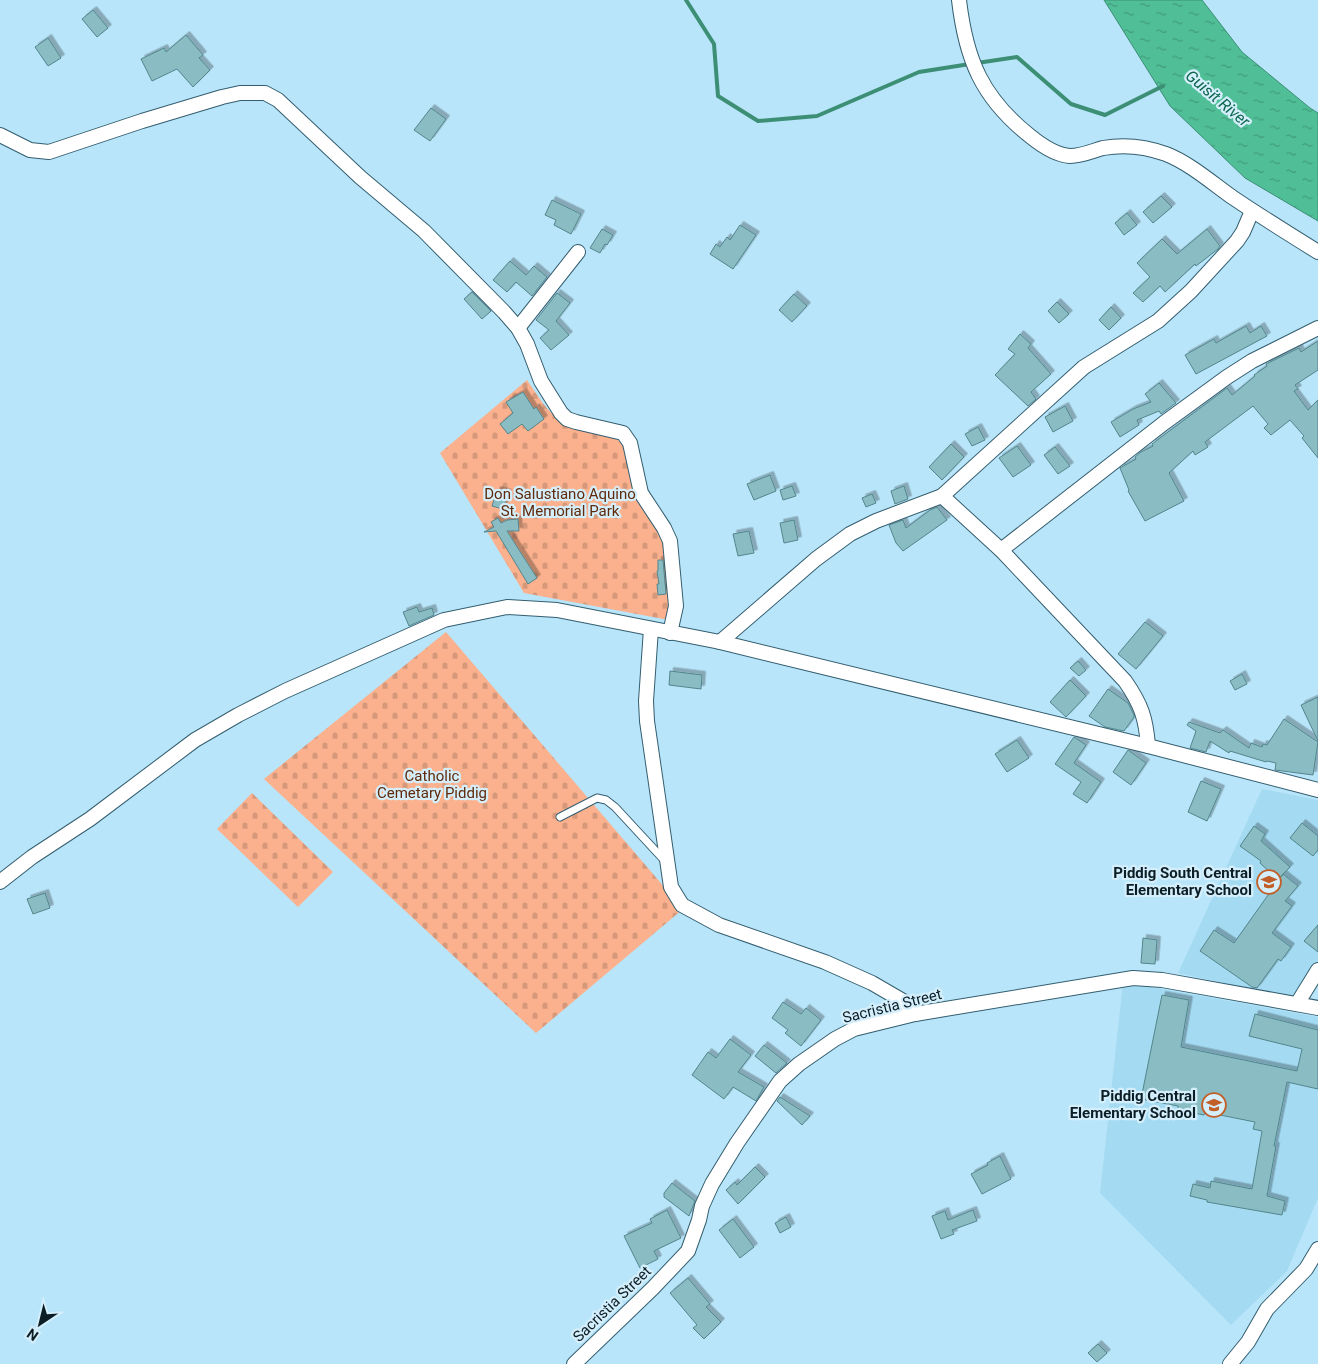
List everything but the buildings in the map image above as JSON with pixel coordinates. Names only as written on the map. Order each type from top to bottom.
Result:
[{"type":"street","points":[[959,0],[969,53],[977,75],[990,96],[1006,116],[1039,144],[1067,156],[1078,156],[1103,148],[1130,145],[1146,147],[1168,155],[1318,252]]},
{"type":"street","points":[[0,134],[30,150],[49,152],[222,97],[240,93],[265,93],[278,100],[360,177],[424,231],[518,328],[527,344],[541,381],[561,413],[567,419],[623,434],[630,443],[641,493],[664,528],[670,541],[676,606],[670,633]]},
{"type":"street","points":[[720,642],[816,559],[850,534],[876,521],[942,496],[1084,367],[1158,321],[1191,291],[1237,241],[1252,211]]},
{"type":"street","points":[[518,328],[578,252]]},
{"type":"street","points":[[1001,550],[1164,423],[1227,377],[1318,328]]},
{"type":"street","points":[[942,496],[1001,550],[1125,681],[1143,712],[1148,746]]},
{"type":"street","points":[[0,882],[32,857],[90,819],[195,740],[285,691],[444,620],[507,607],[556,610],[720,642],[1148,746],[1318,790]]},
{"type":"street","points":[[651,629],[647,681],[647,721],[671,887],[682,905],[718,925],[825,962],[872,983],[892,993],[903,1001],[915,1014]]},
{"type":"street","points":[[1297,1004],[1318,970]]},
{"type":"street","name":"Sacristia Street","points":[[574,1364],[653,1288],[688,1251],[702,1206],[712,1184],[737,1143],[780,1081],[799,1064],[844,1033],[915,1014],[1133,978],[1162,980],[1318,1008]]},
{"type":"street","points":[[1230,1364],[1248,1342],[1267,1309],[1306,1269],[1318,1249]]},
{"type":"lane","points":[[560,817],[598,798],[606,800],[616,807],[667,864]]},
{"type":"shaded area","name":"Piddig South Central Elementary School","points":[[1262,789],[1318,800],[1318,964],[1294,999],[1178,973]]},
{"type":"shaded area","name":"Piddig Central Elementary School","points":[[1123,982],[1318,1017],[1318,1198],[1287,1271],[1231,1325],[1100,1193]]},
{"type":"green space","name":"Don Salustiano Aquino St. Memorial Park","points":[[527,380],[547,408],[563,422],[622,442],[667,540],[674,590],[669,620],[524,593],[440,453]]},
{"type":"green space","name":"Catholic Cemetary Piddig","points":[[446,632],[683,909],[536,1033],[264,779]]},
{"type":"green space","points":[[252,793],[333,872],[298,907],[217,829]]},
{"type":"water","name":"Guisit River","points":[[1104,0],[1202,0],[1242,52],[1318,113],[1318,221],[1245,178],[1170,106]]},
{"type":"waterway","points":[[686,0],[714,44],[718,96],[758,121],[817,116],[919,72],[970,64]]},
{"type":"waterway","points":[[977,63],[1017,57],[1071,104],[1105,115],[1163,86]]},
{"type":"place","name":"Piddig South Central Elementary School","points":[[1269,882]]},
{"type":"place","name":"Piddig Central Elementary School","points":[[1214,1105]]}]
